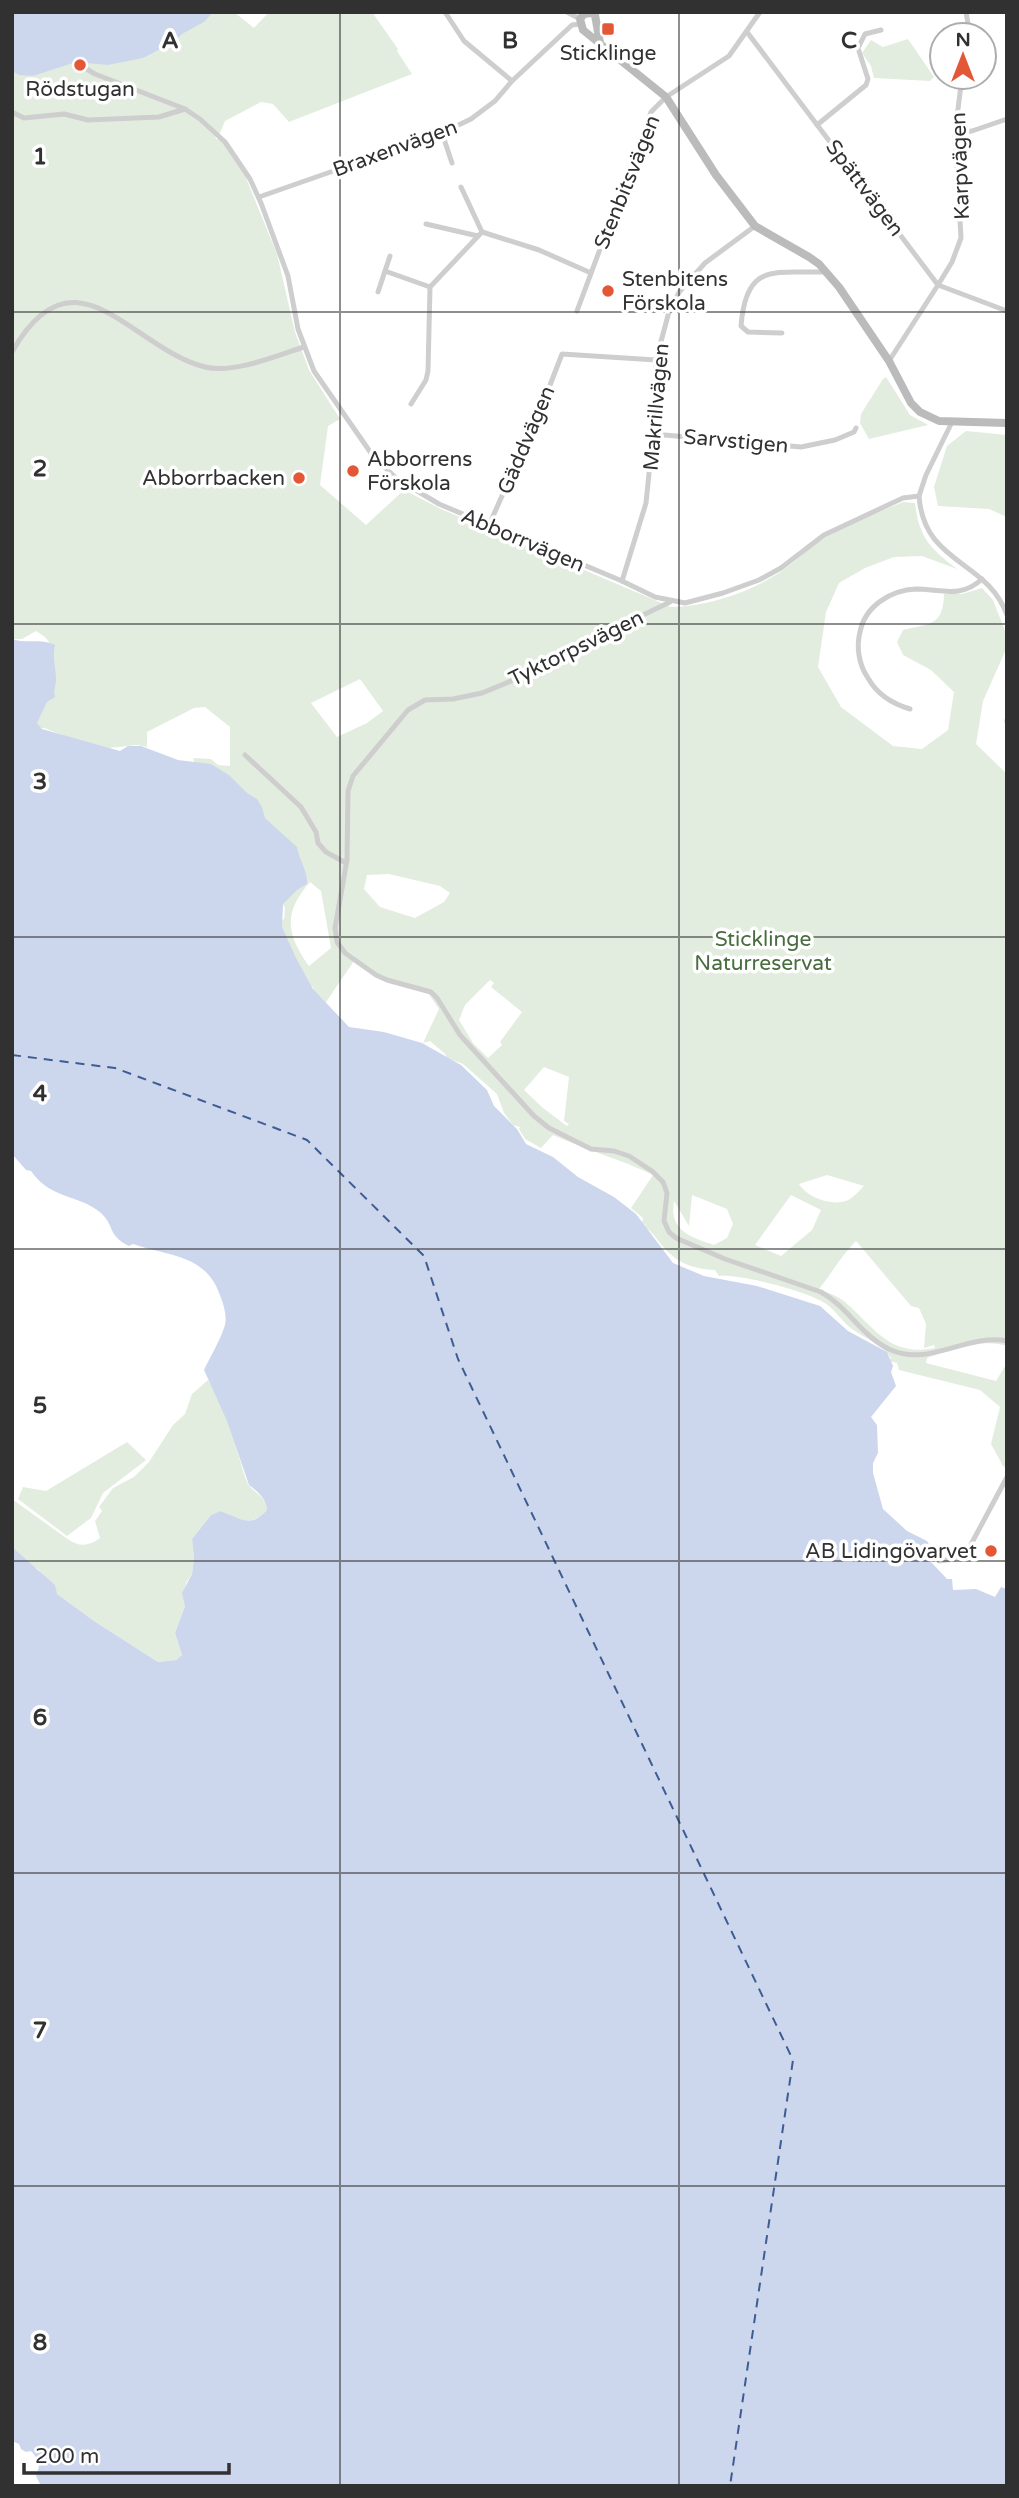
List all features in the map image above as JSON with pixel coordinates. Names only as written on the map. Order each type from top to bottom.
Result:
[{"type":"street","points":[[445,12],[464,41],[512,81]]},
{"type":"street","points":[[567,12],[580,21],[583,30],[666,97],[716,175],[755,226],[809,257],[825,272],[847,298],[889,361],[911,403],[920,412],[939,421],[1007,423]]},
{"type":"street","name":"Stenbitsvägen","points":[[577,311],[651,112],[666,97],[729,56],[760,12]]},
{"type":"street","points":[[580,21],[584,14],[595,15],[600,43]]},
{"type":"street","name":"Braxenvägen","points":[[259,197],[442,133],[471,120],[495,101],[512,81],[572,25],[580,21]]},
{"type":"street","points":[[817,124],[866,85],[868,79],[858,48],[865,34],[881,30]]},
{"type":"street","name":"Spättvägen","points":[[747,32],[938,285]]},
{"type":"street","name":"Abborrvägen","points":[[85,68],[185,109],[225,142],[259,197],[288,276],[293,308],[304,348],[314,371],[373,456],[397,479],[439,504],[670,602],[693,602],[759,580],[781,568],[824,535],[903,498],[919,496]]},
{"type":"street","name":"Karpvägen","points":[[889,361],[952,262],[961,238],[955,133],[960,91]]},
{"type":"street","points":[[12,112],[24,118],[64,114],[88,120],[159,117],[185,109]]},
{"type":"street","points":[[955,133],[972,131],[1007,118]]},
{"type":"street","points":[[442,133],[452,163]]},
{"type":"street","points":[[461,187],[480,234]]},
{"type":"street","points":[[426,224],[480,234],[539,250],[591,273]]},
{"type":"street","name":"Makrillvägen","points":[[622,581],[646,503],[653,434],[656,360],[670,307],[680,291],[705,263],[755,226]]},
{"type":"street","points":[[411,404],[426,380],[428,371],[430,287],[480,234]]},
{"type":"street","points":[[378,292],[390,256]]},
{"type":"street","points":[[385,271],[430,287]]},
{"type":"street","points":[[782,333],[748,332],[741,326],[745,301],[752,283],[757,278],[773,273],[825,272]]},
{"type":"street","points":[[938,285],[1007,311]]},
{"type":"street","points":[[12,352],[34,321],[57,306],[75,302],[101,308],[189,361],[207,368],[226,368],[304,348]]},
{"type":"street","name":"Gäddvägen","points":[[489,525],[540,411],[562,354],[656,360]]},
{"type":"street","points":[[952,422],[926,475],[919,496],[923,520],[932,537],[982,579],[1002,603],[1007,615]]},
{"type":"street","name":"Sarvstigen","points":[[653,434],[801,447],[835,440],[854,432],[856,428]]},
{"type":"street","points":[[911,709],[886,698],[868,679],[858,644],[865,617],[880,601],[901,591],[917,589],[956,593],[971,588],[982,579]]},
{"type":"street","name":"Tyktorpsvägen","points":[[670,602],[618,625],[562,660],[482,693],[453,699],[425,700],[408,709],[353,776],[348,791],[346,863],[335,928],[337,942],[345,953],[387,980],[431,992],[460,1035],[534,1116],[549,1128],[591,1149],[614,1151],[629,1156],[652,1171],[663,1182],[667,1193],[664,1221],[669,1232],[676,1238],[725,1259],[821,1292],[832,1298],[864,1330],[892,1350],[918,1356],[963,1343],[988,1339],[1007,1341]]},
{"type":"street","points":[[245,755],[302,807],[316,832],[318,843],[326,852],[346,863]]},
{"type":"street","points":[[939,1561],[954,1559],[968,1550],[1007,1477]]},
{"type":"green space","name":"Sticklinge Naturreservat","points":[[208,12],[234,12],[254,28],[269,12],[372,12],[412,74],[289,122],[273,104],[261,102],[225,121],[220,133],[215,136],[216,139],[221,139],[244,173],[277,254],[295,332],[309,370],[340,419],[328,426],[320,485],[366,525],[404,490],[441,509],[671,607],[701,604],[732,596],[774,576],[838,530],[903,502],[915,503],[919,525],[927,541],[957,569],[922,556],[894,557],[865,568],[839,583],[826,612],[818,667],[841,707],[893,746],[922,749],[948,730],[954,692],[931,670],[903,655],[897,642],[903,630],[928,624],[938,618],[944,594],[962,594],[982,588],[993,600],[1007,636],[1007,647],[983,701],[976,744],[1007,774],[1007,1346],[987,1343],[966,1346],[927,1358],[926,1363],[996,1381],[1007,1363],[1007,1468],[1003,1466],[991,1444],[1000,1407],[980,1390],[899,1370],[897,1363],[889,1361],[891,1358],[883,1349],[852,1329],[829,1306],[808,1295],[759,1281],[719,1276],[715,1270],[684,1263],[666,1250],[644,1227],[646,1225],[642,1224],[643,1218],[631,1208],[653,1175],[553,1135],[541,1148],[525,1139],[520,1127],[513,1125],[504,1113],[497,1094],[463,1064],[447,1058],[430,1041],[423,1043],[439,1009],[428,993],[390,983],[354,961],[324,1005],[313,987],[307,985],[281,928],[285,908],[282,902],[296,882],[193,760],[211,759],[218,765],[230,766],[230,727],[205,707],[194,708],[147,732],[147,747],[137,745],[99,749],[44,728],[35,728],[49,642],[36,631],[22,639],[12,639],[12,69]],"holes":[[[360,679],[383,711],[367,723],[337,737],[311,703]],[[389,874],[440,886],[450,893],[444,902],[415,918],[380,907],[364,889],[367,875]],[[310,882],[321,891],[331,948],[309,966],[292,934],[295,904]],[[490,980],[494,983],[491,987],[522,1012],[500,1042],[502,1045],[488,1058],[473,1043],[459,1020],[465,1005]],[[544,1067],[569,1077],[564,1121],[569,1124],[567,1126],[524,1090]],[[827,1175],[864,1186],[851,1199],[840,1202],[820,1199],[799,1184]],[[692,1195],[727,1209],[733,1224],[727,1238],[714,1245],[683,1231],[675,1219],[674,1201],[689,1226]],[[791,1195],[821,1210],[812,1230],[781,1256],[755,1245]],[[856,1241],[911,1306],[919,1308],[926,1324],[924,1348],[934,1345],[935,1348],[919,1350],[894,1344],[842,1300],[819,1289]]]},
{"type":"green space","points":[[908,39],[928,68],[928,81],[874,78],[871,66],[862,53],[871,40],[883,47]]},
{"type":"green space","points":[[886,377],[910,415],[928,425],[869,439],[860,423],[861,414]]},
{"type":"green space","points":[[966,431],[1007,435],[1007,517],[989,509],[938,506],[934,487],[947,446]]},
{"type":"green space","points":[[208,1380],[227,1417],[247,1481],[262,1498],[267,1510],[250,1521],[220,1511],[211,1515],[192,1539],[192,1574],[186,1583],[185,1606],[175,1633],[182,1655],[176,1660],[158,1662],[57,1594],[39,1570],[12,1547],[12,1499],[77,1544],[96,1541],[100,1538],[95,1521],[102,1511],[99,1507],[113,1488],[134,1477],[149,1462],[173,1425],[185,1414],[192,1394]]},
{"type":"green space","points":[[127,1442],[146,1460],[103,1493],[91,1518],[67,1536],[18,1499],[23,1487],[46,1491]]},
{"type":"water","points":[[12,12],[213,12],[204,22],[182,34],[174,42],[143,58],[108,65],[76,62],[33,76],[19,75],[12,71]]},
{"type":"water","points":[[12,639],[55,645],[55,697],[47,702],[37,723],[42,729],[120,751],[128,746],[141,746],[178,760],[211,764],[229,775],[257,799],[265,818],[297,847],[306,875],[307,884],[283,904],[282,927],[313,989],[349,1027],[384,1032],[422,1043],[461,1065],[487,1090],[494,1106],[517,1129],[526,1144],[553,1157],[578,1177],[614,1197],[636,1214],[673,1263],[704,1276],[757,1286],[820,1306],[848,1331],[887,1352],[893,1366],[891,1372],[896,1386],[871,1417],[877,1425],[878,1453],[873,1463],[873,1473],[883,1509],[907,1531],[927,1541],[935,1555],[931,1562],[947,1579],[952,1579],[953,1590],[976,1589],[995,1597],[1001,1587],[1007,1589],[1007,2486],[41,2486],[36,2476],[39,2465],[36,2457],[31,2451],[26,2452],[12,2441],[12,1547],[55,1585],[57,1594],[94,1621],[158,1662],[176,1660],[182,1655],[175,1633],[185,1606],[182,1593],[192,1574],[192,1539],[211,1515],[220,1511],[250,1521],[267,1510],[263,1499],[249,1485],[227,1421],[204,1370],[226,1322],[223,1304],[215,1284],[207,1273],[186,1259],[122,1242],[101,1213],[84,1202],[47,1187],[12,1154]]},
{"type":"ferry route","points":[[12,1055],[115,1068],[307,1140],[424,1256],[458,1359],[793,2060],[730,2486]]},
{"type":"place","name":"Sticklinge","points":[[608,29]]},
{"type":"place","name":"Rödstugan","points":[[80,65]]},
{"type":"place","name":"Stenbitens Förskola","points":[[608,291]]},
{"type":"place","name":"Abborrens Förskola","points":[[353,471]]},
{"type":"place","name":"Abborrbacken","points":[[299,478]]},
{"type":"place","name":"AB Lidingövarvet","points":[[991,1551]]}]
